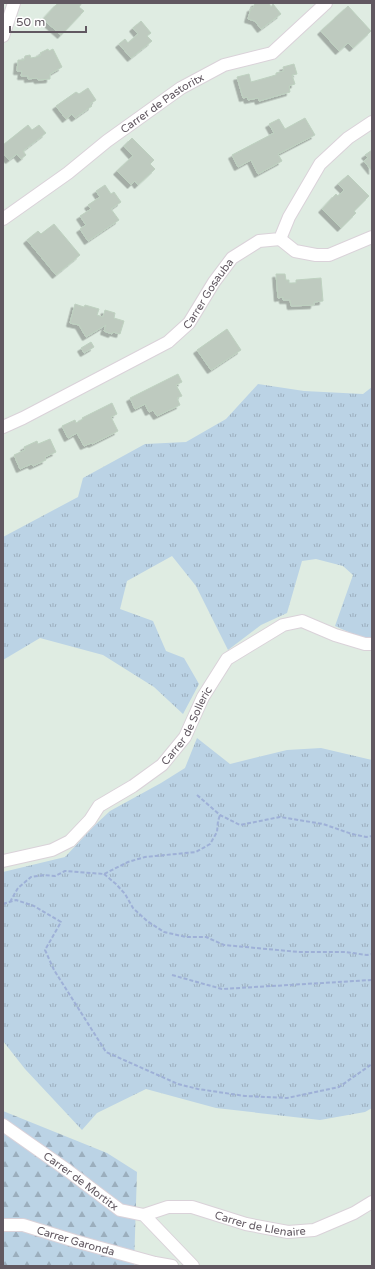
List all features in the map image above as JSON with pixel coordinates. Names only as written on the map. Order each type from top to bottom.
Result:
[{"type":"street","points":[[3,36],[14,3]]},
{"type":"street","name":"Carrer de Pastoritx","points":[[3,219],[68,173],[107,141],[181,88],[224,65],[272,53],[326,3]]},
{"type":"street","points":[[372,122],[348,138],[320,164],[289,218],[280,240],[295,251],[316,255],[329,255],[372,237]]},
{"type":"street","name":"Carrer Gosauba","points":[[3,427],[168,342],[190,323],[214,282],[232,258],[259,241],[280,240]]},
{"type":"street","name":"Carrer de Solleric","points":[[3,860],[52,850],[70,841],[90,820],[99,806],[132,786],[162,765],[185,737],[203,697],[227,659],[283,625],[302,620],[335,635],[365,644],[372,644]]},
{"type":"street","name":"Carrer de Mortitx","points":[[3,1125],[67,1170],[120,1210],[144,1214]]},
{"type":"street","name":"Carrer de Llenaire","points":[[144,1214],[168,1206],[192,1207],[246,1224],[288,1232],[314,1230],[354,1213],[372,1202]]},
{"type":"street","points":[[144,1214],[193,1266]]},
{"type":"street","name":"Carrer Garonda","points":[[3,1225],[23,1225],[75,1241],[155,1263],[172,1266]]},
{"type":"path","points":[[197,796],[220,815],[240,825],[280,817],[323,824],[359,836],[372,836]]},
{"type":"path","points":[[9,902],[18,888],[31,877],[44,875],[55,876],[65,871],[104,874],[128,862],[145,857],[196,852],[210,844],[217,832],[220,815]]},
{"type":"path","points":[[104,874],[125,894],[133,908],[147,921],[164,932],[186,937],[206,937],[224,945],[299,952],[345,952],[367,956],[372,954]]},
{"type":"path","points":[[3,904],[16,900],[34,906],[62,922],[45,950],[54,970],[106,1052],[178,1084],[198,1089],[245,1096],[287,1098],[339,1087],[372,1064]]},
{"type":"path","points":[[172,975],[222,989],[372,980]]},
{"type":"green space","points":[[258,384],[304,391],[363,394],[372,387],[372,637],[362,638],[335,626],[353,575],[343,566],[316,559],[302,561],[287,613],[261,625],[228,650],[196,586],[172,556],[127,581],[120,609],[153,621],[166,651],[184,658],[199,684],[183,714],[154,687],[103,655],[40,638],[3,660],[3,537],[78,497],[83,478],[145,444],[186,442],[226,419]]},
{"type":"green space","points":[[197,738],[230,764],[287,750],[321,748],[372,760],[372,1108],[365,1112],[320,1120],[216,1108],[146,1089],[97,1113],[82,1130],[25,1069],[3,1041],[3,872],[65,857],[110,811],[185,768]]},
{"type":"green space","points":[[3,1111],[107,1153],[137,1172],[134,1266],[3,1266]]},
{"type":"building","points":[[58,3],[82,3],[79,7],[84,11],[61,35],[43,19]]},
{"type":"building","points":[[255,3],[269,3],[271,7],[273,4],[281,14],[261,29],[255,21],[248,19],[251,8],[253,8]]},
{"type":"building","points":[[348,6],[371,31],[353,48],[348,43],[339,51],[321,31]]},
{"type":"building","points":[[141,21],[151,33],[147,36],[152,41],[131,58],[119,44],[125,39],[128,43],[138,34],[133,28]]},
{"type":"building","points":[[48,49],[49,51],[53,49],[62,67],[50,74],[50,79],[28,79],[28,76],[21,76],[22,71],[17,71],[18,60],[24,60],[25,56],[30,55],[31,58],[36,57]]},
{"type":"building","points":[[294,64],[297,74],[292,75],[295,84],[289,86],[290,92],[259,101],[258,98],[248,100],[247,97],[243,98],[237,77],[249,74],[251,82],[276,75],[276,73],[284,71],[283,67]]},
{"type":"building","points":[[88,88],[96,100],[90,104],[92,106],[75,118],[72,114],[66,119],[56,106],[76,92],[79,94]]},
{"type":"building","points":[[305,118],[315,135],[278,154],[282,161],[258,174],[251,160],[238,167],[232,155],[274,133],[269,124],[279,119],[285,129]]},
{"type":"building","points":[[28,125],[32,130],[39,125],[46,133],[23,151],[26,155],[21,159],[17,154],[9,160],[3,153],[3,145]]},
{"type":"building","points":[[132,138],[154,160],[150,164],[155,169],[138,185],[135,181],[131,185],[117,171],[133,156],[124,146]]},
{"type":"building","points":[[372,150],[372,171],[364,161],[368,158],[365,155]]},
{"type":"building","points":[[348,175],[369,196],[354,211],[356,213],[341,228],[322,209],[336,194],[338,196],[344,190],[338,184]]},
{"type":"building","points":[[105,185],[111,194],[114,192],[121,202],[111,209],[119,220],[88,241],[80,229],[86,225],[80,216],[91,209],[88,205],[100,197],[96,191]]},
{"type":"building","points":[[54,224],[80,255],[56,275],[27,240],[38,231],[41,234]]},
{"type":"building","points":[[276,274],[285,274],[286,280],[289,280],[289,283],[296,283],[296,280],[321,278],[323,301],[314,302],[314,305],[291,306],[290,300],[283,300],[283,297],[278,298]]},
{"type":"building","points":[[75,304],[99,309],[97,315],[103,317],[105,310],[115,313],[114,318],[124,321],[120,334],[113,332],[112,334],[104,331],[106,325],[86,337],[79,325],[70,323]]},
{"type":"building","points":[[227,329],[241,350],[211,370],[197,350]]},
{"type":"building","points":[[91,342],[94,347],[84,353],[81,348]]},
{"type":"building","points":[[178,374],[182,382],[176,385],[182,396],[177,398],[180,405],[157,416],[153,410],[149,412],[145,404],[135,409],[130,398]]},
{"type":"building","points":[[112,403],[117,414],[111,417],[118,431],[92,444],[91,443],[84,446],[77,433],[68,438],[62,426],[75,420],[76,423],[83,419],[82,418]]},
{"type":"building","points":[[50,439],[56,452],[45,457],[46,460],[33,466],[31,464],[20,469],[14,455],[25,450],[24,447],[37,441],[38,444]]}]
